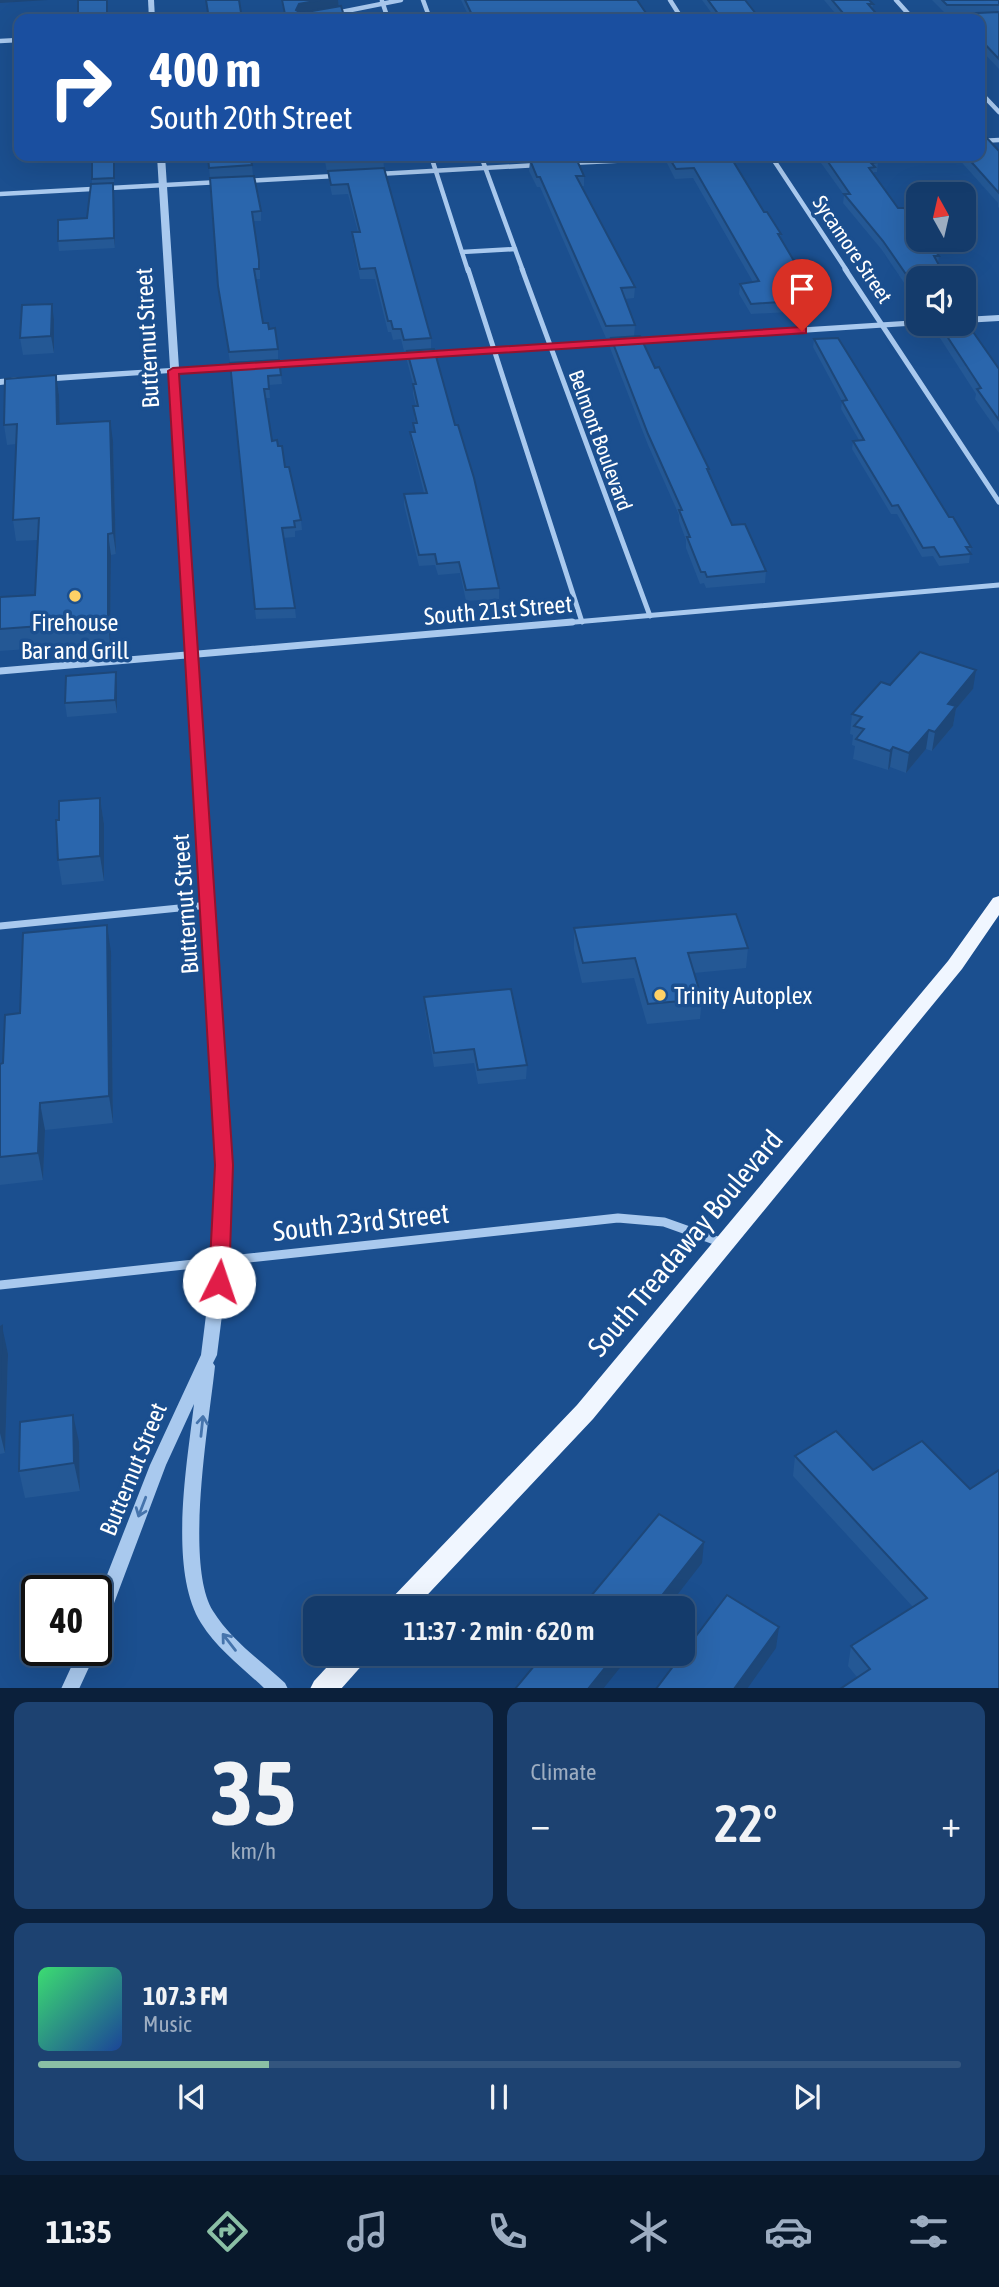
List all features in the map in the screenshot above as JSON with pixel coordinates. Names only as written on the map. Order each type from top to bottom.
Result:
[{"type":"main road","name":"South Treadaway Boulevard","points":[[410,1596],[585,1412],[723,1244],[830,1120],[955,965],[999,902]]},
{"type":"main road","points":[[324,1688],[345,1666]]},
{"type":"street","points":[[332,13],[401,0]]},
{"type":"street","points":[[896,0],[909,14]]},
{"type":"street","points":[[985,97],[999,112]]},
{"type":"street","name":"Butternut Street","points":[[112,1586],[158,1465],[209,1355],[221,1259],[224,1165],[210,905],[161,161]]},
{"type":"street","points":[[433,161],[582,622]]},
{"type":"street","name":"Belmont Boulevard","points":[[483,161],[650,616]]},
{"type":"street","points":[[569,163],[609,161]]},
{"type":"street","name":"Sycamore Street","points":[[774,161],[999,502]]},
{"type":"street","points":[[372,174],[541,165]]},
{"type":"street","points":[[243,181],[347,175]]},
{"type":"street","points":[[0,194],[229,182]]},
{"type":"street","points":[[462,252],[515,249]]},
{"type":"street","points":[[976,319],[999,318]]},
{"type":"street","points":[[0,382],[906,324]]},
{"type":"street","name":"South 21st Street","points":[[0,671],[999,586]]},
{"type":"street","points":[[0,926],[210,905]]},
{"type":"street","name":"South 23rd Street","points":[[0,1284],[618,1219],[664,1222],[723,1244]]},
{"type":"street","points":[[209,1355],[190,1544],[202,1607],[236,1651],[278,1688]]},
{"type":"street","points":[[70,1688],[81,1666]]},
{"type":"building","points":[[78,0],[107,0],[107,14],[78,14]]},
{"type":"building","points":[[206,0],[239,0],[241,14],[208,14]]},
{"type":"building","points":[[282,0],[320,0],[299,4],[296,10],[301,13],[341,6],[343,14],[285,14]]},
{"type":"building","points":[[465,0],[637,0],[647,14],[472,14]]},
{"type":"building","points":[[708,0],[745,0],[756,14],[718,14]]},
{"type":"building","points":[[832,0],[869,0],[873,4],[868,4],[877,14],[844,14]]},
{"type":"building","points":[[942,0],[999,0],[999,5],[947,5]]},
{"type":"building","points":[[999,12],[999,59],[985,44],[985,14],[956,14]]},
{"type":"building","points":[[985,136],[999,151],[999,193],[970,161],[985,161]]},
{"type":"building","points":[[92,161],[114,161],[114,178],[92,179]]},
{"type":"building","points":[[208,161],[251,161],[252,165],[209,168]]},
{"type":"building","points":[[530,161],[577,161],[584,176],[576,176],[635,287],[621,288],[635,325],[606,326],[540,177],[537,177]]},
{"type":"building","points":[[671,161],[733,161],[764,212],[767,212],[781,234],[778,234],[813,293],[805,293],[809,300],[751,304],[740,284],[759,281],[694,168],[676,169]]},
{"type":"building","points":[[827,161],[877,161],[871,163],[875,167],[869,168],[898,208],[906,211],[906,252],[936,252],[939,256],[934,256],[939,266],[906,266],[906,274],[883,241],[844,194],[850,194]]},
{"type":"building","points":[[384,168],[431,338],[404,340],[401,329],[393,329],[391,321],[388,321],[375,268],[360,269],[352,232],[360,232],[348,184],[331,185],[328,171]]},
{"type":"building","points":[[254,176],[261,211],[252,212],[259,260],[259,269],[254,269],[263,323],[268,323],[269,329],[275,328],[278,349],[229,352],[218,286],[210,178]]},
{"type":"building","points":[[113,183],[114,238],[58,241],[58,220],[87,218],[91,184]]},
{"type":"building","points":[[52,304],[51,336],[20,338],[22,305]]},
{"type":"building","points":[[640,336],[655,368],[659,367],[709,469],[732,525],[745,524],[766,571],[707,577],[705,572],[701,572],[687,537],[690,537],[679,510],[682,510],[648,434],[611,338]]},
{"type":"building","points":[[947,336],[976,336],[999,369],[999,420],[977,389],[981,388]]},
{"type":"building","points":[[838,338],[949,517],[953,517],[971,547],[966,547],[971,554],[940,557],[934,547],[923,548],[898,505],[892,506],[853,441],[864,440],[842,401],[847,400],[814,339]]},
{"type":"building","points":[[434,349],[455,425],[458,425],[474,478],[499,588],[466,590],[459,562],[437,564],[435,554],[419,555],[404,494],[427,493],[410,432],[415,432],[413,423],[417,423],[413,406],[418,406],[413,384],[416,384],[407,351]]},
{"type":"building","points":[[279,360],[281,375],[268,376],[269,389],[264,389],[272,441],[277,440],[278,446],[282,446],[285,467],[289,467],[301,520],[294,521],[295,527],[282,528],[295,608],[255,609],[230,363]]},
{"type":"building","points":[[56,375],[57,424],[110,421],[113,533],[108,534],[108,621],[0,629],[0,597],[35,595],[39,518],[13,520],[17,424],[4,425],[5,379]]},
{"type":"building","points":[[920,652],[976,670],[948,704],[956,706],[935,732],[929,730],[909,753],[893,747],[890,751],[856,739],[864,729],[854,726],[862,717],[852,714],[881,682],[890,685]]},
{"type":"building","points":[[116,672],[115,700],[65,703],[66,676]]},
{"type":"building","points":[[100,798],[100,856],[58,860],[56,820],[59,820],[59,801]]},
{"type":"building","points":[[736,914],[748,948],[688,953],[702,999],[648,1004],[635,958],[583,963],[574,928]]},
{"type":"building","points":[[107,925],[109,1096],[40,1103],[38,1153],[0,1157],[0,1064],[3,1063],[5,1015],[20,1013],[23,933]]},
{"type":"building","points":[[511,989],[527,1065],[478,1070],[474,1049],[434,1053],[424,997]]},
{"type":"building","points":[[2,1326],[0,1384],[0,1327]]},
{"type":"building","points":[[73,1415],[74,1463],[19,1471],[20,1422]]},
{"type":"building","points":[[836,1431],[873,1470],[922,1441],[970,1489],[999,1470],[999,1688],[842,1688],[870,1669],[851,1646],[927,1598],[795,1456]]},
{"type":"building","points":[[659,1514],[704,1542],[661,1596],[591,1596]]},
{"type":"building","points":[[727,1595],[779,1627],[735,1688],[657,1688],[673,1666],[695,1666],[695,1637]]},
{"type":"building","points":[[534,1666],[606,1666],[589,1688],[516,1688]]},
{"type":"place","name":"Firehouse Bar and Grill","points":[[75,596]]},
{"type":"place","name":"Trinity Autoplex","points":[[660,995]]},
{"type":"route","points":[[219,1282],[224,1165],[210,905],[173,371],[802,331]]}]
